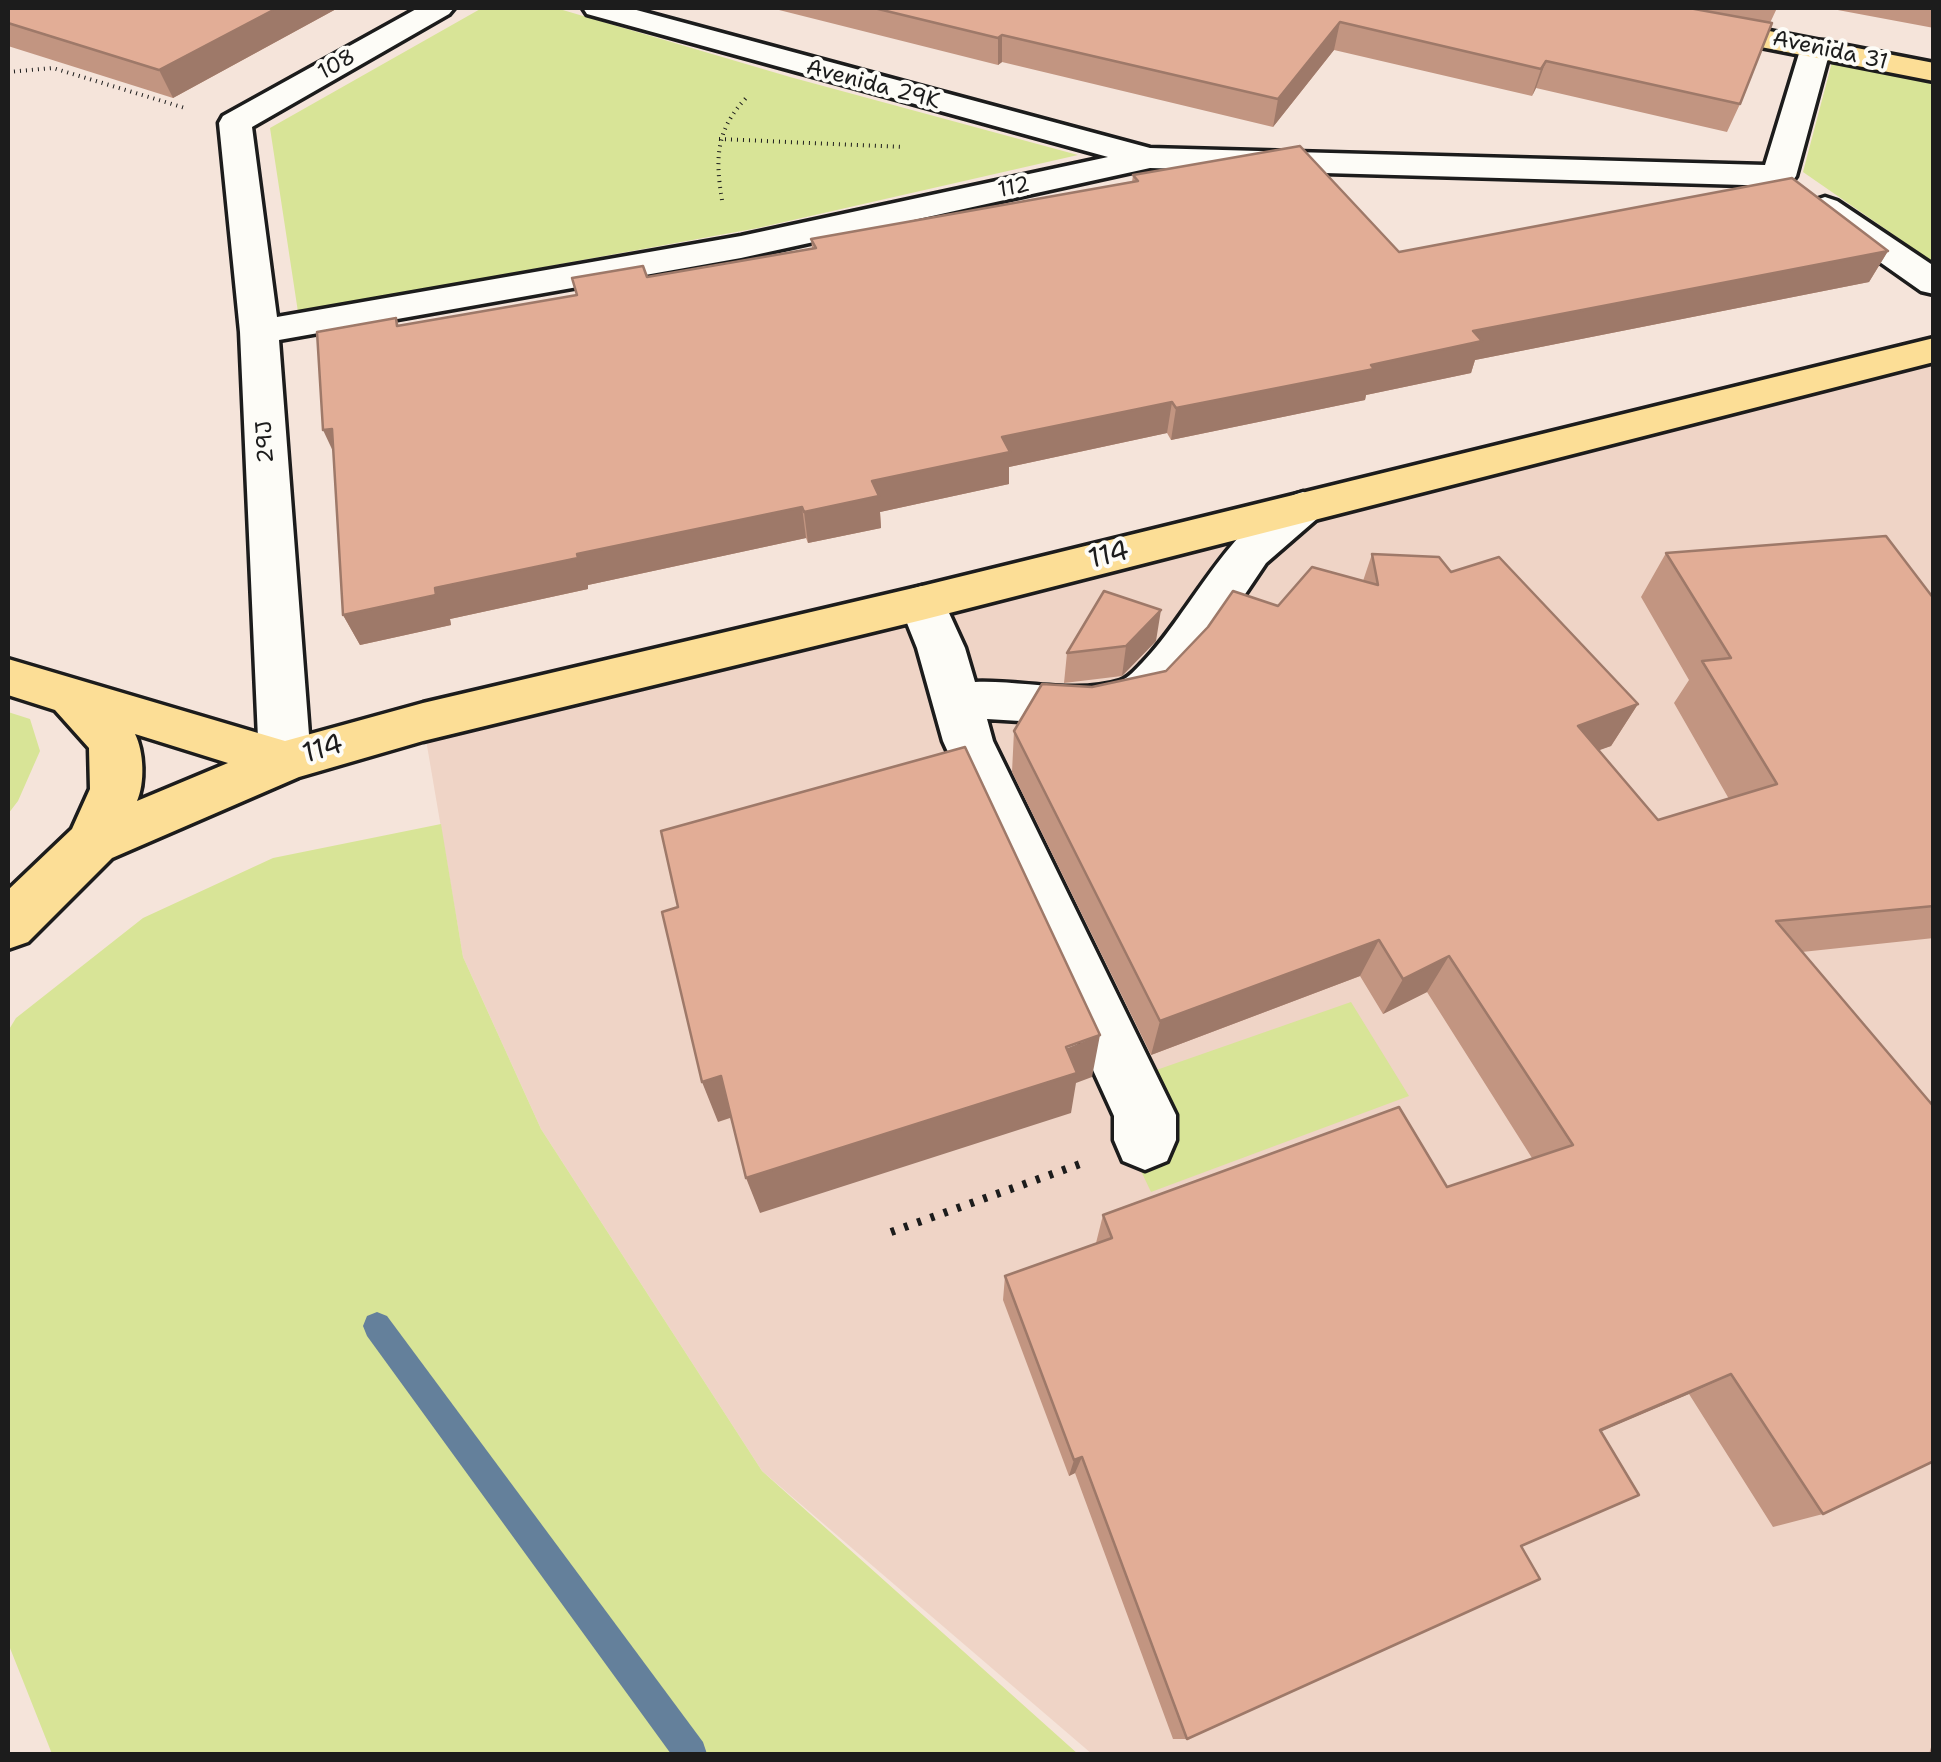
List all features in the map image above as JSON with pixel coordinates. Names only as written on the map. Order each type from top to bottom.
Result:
[{"type":"main road","name":"Avenida 31","points":[[1608,8],[1931,67]]},
{"type":"main road","name":"Avenida 31","points":[[1714,8],[1931,67]]},
{"type":"main road","name":"114","points":[[93,843],[284,761],[423,722],[922,603],[1934,350]]},
{"type":"main road","points":[[8,677],[284,761]]},
{"type":"main road","points":[[8,925],[93,843],[116,789],[114,744],[72,696]]},
{"type":"street","name":"108","points":[[235,123],[438,8]]},
{"type":"street","name":"Avenida 29K","points":[[597,8],[784,62],[1150,158]]},
{"type":"street","points":[[1816,47],[1779,176],[1934,283]]},
{"type":"street","name":"29J","points":[[235,123],[260,332],[284,761]]},
{"type":"street","name":"112","points":[[260,332],[740,247],[1150,158],[1779,176]]},
{"type":"street","points":[[958,701],[1013,699],[1086,706],[1140,696],[1179,655],[1250,552],[1304,507]]},
{"type":"street","points":[[922,603],[942,648],[968,741],[1145,1115],[1145,1140]]},
{"type":"path","points":[[740,247],[723,208],[715,157],[724,119],[784,62]]},
{"type":"path","points":[[8,72],[53,68],[235,123]]},
{"type":"path","points":[[891,1232],[1145,1140]]},
{"type":"shaded area","points":[[1933,348],[1933,1754],[1092,1754],[762,1471],[541,1129],[463,957],[423,722]]},
{"type":"green space","points":[[482,8],[556,8],[1078,155],[758,228],[298,312],[270,128]]},
{"type":"green space","points":[[1832,62],[1913,76],[1933,85],[1933,262],[1803,172]]},
{"type":"green space","points":[[8,712],[30,719],[40,751],[18,801],[8,814]]},
{"type":"green space","points":[[441,824],[463,957],[541,1129],[762,1471],[1078,1754],[52,1754],[8,1643],[8,1031],[16,1018],[143,918],[273,858]]},
{"type":"green space","points":[[1351,1002],[1409,1096],[1151,1192],[1102,1089]]},
{"type":"building","points":[[8,8],[277,8],[159,70],[8,23]]},
{"type":"building","points":[[874,8],[1689,8],[1772,23],[1740,104],[1546,61],[1541,69],[1340,22],[1278,99]]},
{"type":"building","points":[[1300,146],[1399,252],[1792,178],[1888,251],[1473,331],[1482,341],[1371,365],[1374,369],[1176,408],[1172,402],[1002,437],[1010,452],[872,481],[879,496],[804,512],[802,507],[577,554],[578,558],[435,588],[436,595],[343,615],[332,429],[323,430],[317,332],[396,318],[397,326],[577,295],[572,278],[643,266],[647,277],[816,248],[811,239],[1138,181],[1133,175]]},
{"type":"building","points":[[1886,536],[1934,599],[1934,906],[1776,921],[1934,1107],[1934,1461],[1823,1514],[1731,1374],[1600,1430],[1639,1495],[1521,1546],[1540,1579],[1187,1739],[1082,1457],[1074,1460],[1005,1276],[1112,1238],[1103,1215],[1399,1107],[1447,1187],[1573,1145],[1449,956],[1403,979],[1379,940],[1160,1021],[1014,731],[1042,684],[1092,687],[1166,671],[1208,627],[1233,591],[1278,606],[1312,567],[1378,585],[1372,554],[1439,557],[1451,572],[1499,557],[1638,704],[1578,726],[1658,820],[1777,784],[1702,661],[1731,658],[1666,553]]},
{"type":"building","points":[[1104,591],[1161,610],[1126,646],[1067,653]]},
{"type":"building","points":[[965,747],[1100,1035],[1066,1047],[1077,1073],[746,1178],[721,1076],[702,1082],[662,912],[678,907],[661,831]]},
{"type":"waterway","points":[[377,1326],[691,1754]]}]
